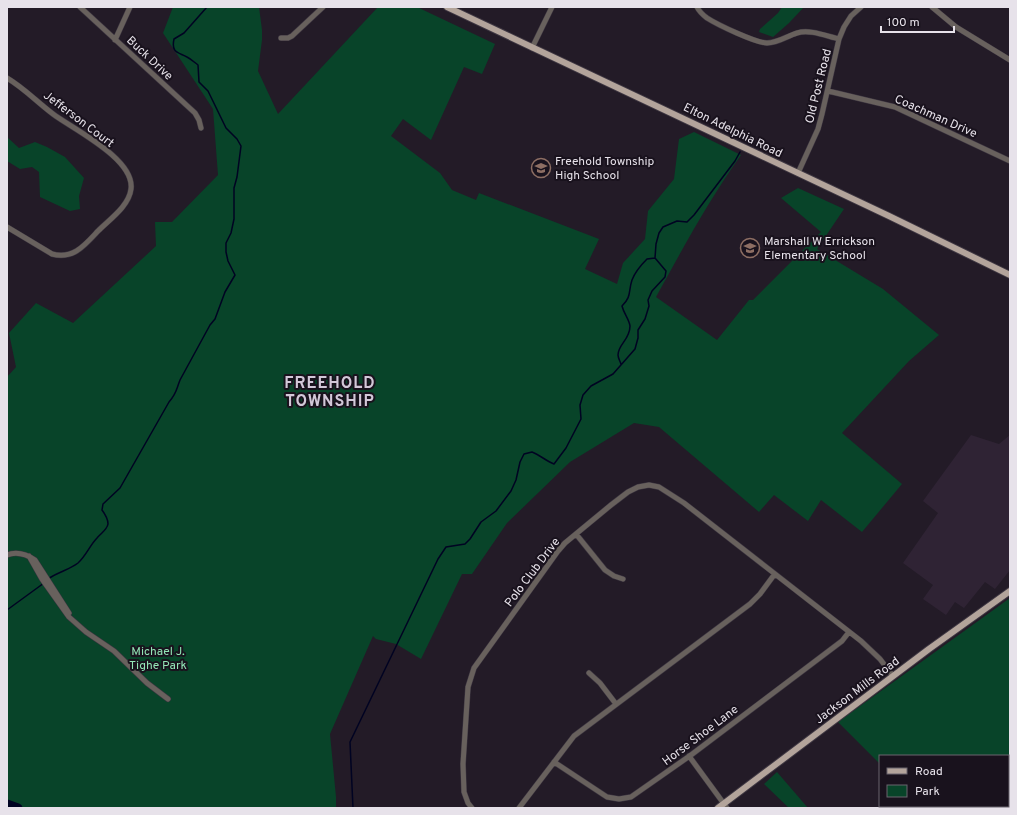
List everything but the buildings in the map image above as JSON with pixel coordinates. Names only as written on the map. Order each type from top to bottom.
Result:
[{"type":"main road","name":"Elton Adelphia Road","points":[[447,7],[1010,275]]},
{"type":"main road","name":"Jackson Mills Road","points":[[718,808],[726,806],[893,676],[1010,591]]},
{"type":"street","name":"Buck Drive","points":[[80,7],[195,113],[201,128]]},
{"type":"street","points":[[115,40],[130,7]]},
{"type":"street","points":[[281,38],[288,38],[292,36],[322,7]]},
{"type":"street","points":[[532,48],[552,7]]},
{"type":"street","points":[[697,7],[709,19],[763,43],[774,42],[805,32],[839,39]]},
{"type":"street","name":"Old Post Road","points":[[798,173],[818,129],[839,39],[848,20],[861,7]]},
{"type":"street","points":[[932,7],[956,27],[1010,60]]},
{"type":"street","name":"Jefferson Court","points":[[7,78],[27,91],[54,114],[99,144],[127,171],[132,185],[130,194],[124,206],[81,248],[70,254],[60,255],[50,252],[7,227]]},
{"type":"street","name":"Coachman Drive","points":[[828,91],[895,107],[1010,161]]},
{"type":"street","name":"Polo Club Drive","points":[[472,808],[465,798],[463,787],[467,696],[471,677],[479,661],[558,551],[576,534],[632,489],[645,485],[656,486],[665,490],[684,503],[874,652],[893,676]]},
{"type":"street","points":[[576,534],[605,570],[614,576],[623,579]]},
{"type":"street","points":[[7,555],[19,553],[29,556],[35,560],[44,578],[78,625],[114,651],[147,683],[168,699]]},
{"type":"street","points":[[519,808],[574,736],[750,604],[760,594],[774,575]]},
{"type":"street","name":"Horse Shoe Lane","points":[[554,762],[602,795],[619,800],[634,795],[689,756],[842,641],[849,632]]},
{"type":"street","points":[[589,673],[600,683],[616,704]]},
{"type":"street","points":[[689,756],[726,806]]},
{"type":"shaded area","points":[[971,435],[999,444],[1010,435],[1010,570],[995,589],[985,582],[964,608],[955,602],[946,615],[923,599],[933,585],[903,563],[938,513],[923,501]]},
{"type":"green space","name":"Michael J. Tighe Park","points":[[173,7],[259,7],[262,40],[258,71],[278,114],[378,7],[417,7],[495,44],[482,74],[464,67],[431,140],[403,119],[391,136],[440,173],[452,190],[476,200],[479,193],[599,239],[585,269],[617,284],[623,263],[645,239],[648,211],[674,179],[679,139],[694,132],[741,155],[686,242],[656,297],[717,340],[749,300],[753,300],[821,232],[781,198],[798,188],[844,209],[817,249],[883,289],[939,335],[909,361],[842,433],[902,484],[862,532],[821,500],[808,521],[774,495],[759,512],[659,427],[634,423],[570,462],[507,523],[472,574],[462,574],[421,659],[396,644],[376,639],[373,636],[330,734],[336,808],[7,808],[7,377],[16,367],[9,333],[36,303],[73,323],[156,246],[155,222],[172,222],[218,175],[213,109],[163,33]]},
{"type":"green space","points":[[782,7],[804,7],[773,37],[759,32],[760,29],[778,13]]},
{"type":"green space","points":[[7,137],[19,148],[35,142],[65,157],[84,178],[79,196],[80,209],[70,211],[40,197],[39,172],[32,167],[20,169],[7,161]]},
{"type":"green space","points":[[1010,598],[1009,772],[1009,755],[879,755],[879,763],[838,722]]},
{"type":"green space","points":[[777,772],[808,808],[789,808],[764,784]]},
{"type":"waterway","points":[[48,579],[78,563],[106,528],[108,522],[102,510],[103,504],[120,488],[169,402],[174,396],[180,380],[210,325],[215,319],[225,292],[235,275],[228,261],[226,243],[231,233],[234,219],[234,188],[241,146],[237,139],[226,128],[208,91],[199,82],[198,65],[174,50],[173,44],[174,39],[184,33],[207,7]]},
{"type":"waterway","points":[[655,258],[656,244],[659,233],[663,227],[677,221],[687,222],[735,161],[740,152]]},
{"type":"waterway","points":[[353,808],[350,742],[438,559],[446,547],[465,544],[481,522],[496,511],[511,491],[524,454],[532,452],[554,464],[566,448],[581,419],[580,405],[583,395],[591,386],[613,374],[635,349],[638,338],[638,330],[645,319],[649,306],[648,300],[652,291],[665,277],[666,271],[655,258],[647,259],[636,271],[632,280],[629,297],[622,306],[630,326],[628,335],[619,351],[618,356],[621,364]]},
{"type":"waterway","points":[[7,610],[44,583]]},
{"type":"waterway","points":[[7,804],[18,808]]},
{"type":"place","name":"Freehold Township High School","points":[[541,168]]},
{"type":"place","name":"Marshall W Errickson Elementary School","points":[[750,248]]},
{"type":"district","name":"FREEHOLD TOWNSHIP","points":[[330,391]]}]
